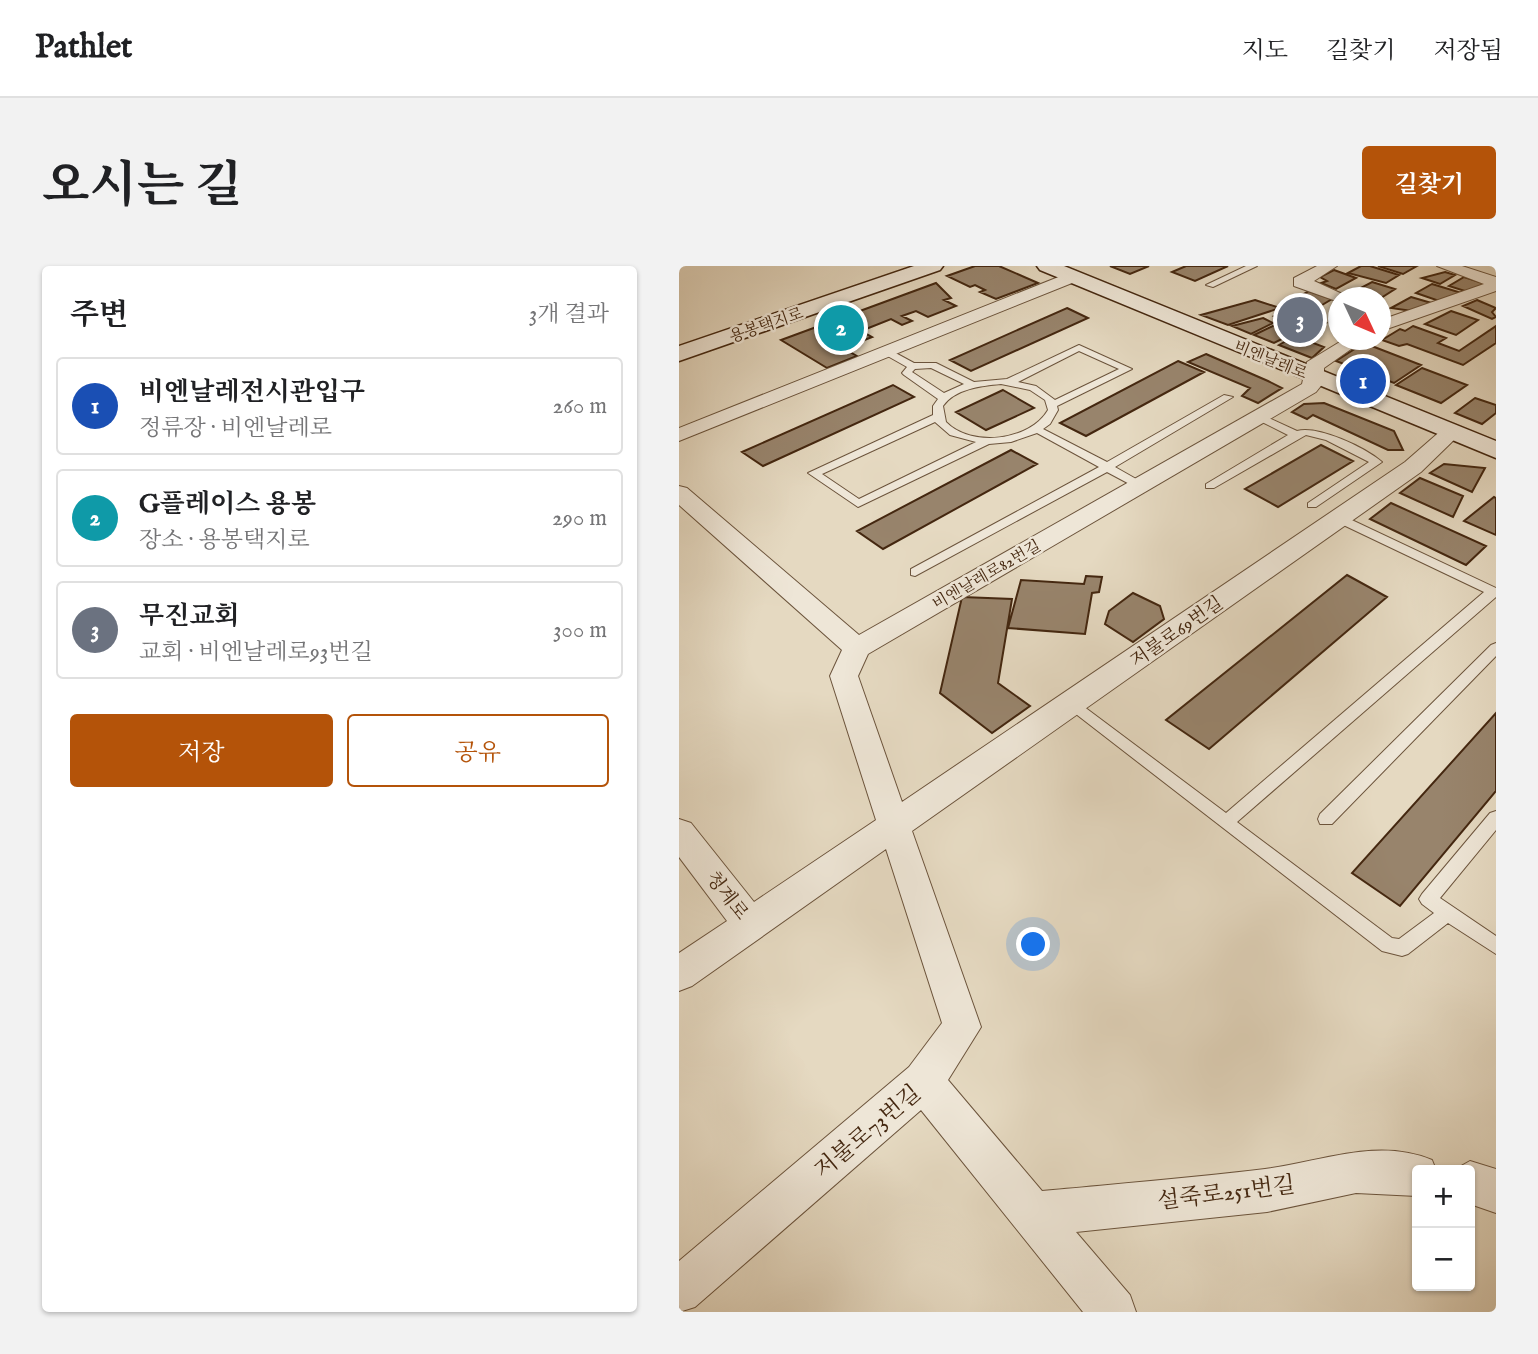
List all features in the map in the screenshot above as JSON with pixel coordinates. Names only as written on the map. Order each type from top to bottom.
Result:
[{"type":"street","name":"용봉택지로","points":[[679,355],[933,266]]},
{"type":"street","name":"비엔날레로","points":[[1047,266],[1496,450]]},
{"type":"street","points":[[1328,292],[1300,282],[1329,266]]},
{"type":"street","points":[[1445,266],[1496,284]]},
{"type":"street","points":[[679,435],[1071,276]]},
{"type":"street","points":[[1391,322],[1496,284]]},
{"type":"street","points":[[1391,314],[1401,318]]},
{"type":"street","name":"비엔날레로82번길","points":[[857,648],[1309,388],[1314,377],[1314,366],[1339,350]]},
{"type":"street","name":"저불로69번길","points":[[679,974],[1413,467],[1451,432]]},
{"type":"street","points":[[679,493],[857,648],[844,676],[896,824],[962,1027],[923,1081]]},
{"type":"street","name":"청계로","points":[[679,832],[751,925]]},
{"type":"street","name":"저불로73번길","points":[[679,1291],[923,1081],[1113,1312]]},
{"type":"street","name":"설죽로251번길","points":[[1034,1214],[1267,1189],[1356,1172],[1412,1175]]},
{"type":"street","points":[[1475,1185],[1496,1191]]},
{"type":"lane","points":[[1210,285],[1253,266]]},
{"type":"lane","points":[[1008,382],[1079,348],[1127,369],[1053,404]]},
{"type":"lane","points":[[887,352],[912,366],[933,365],[973,385]]},
{"type":"lane","points":[[912,366],[907,373],[945,399]]},
{"type":"lane","points":[[1008,382],[1036,388],[1048,396],[1054,413],[1038,430],[1014,439],[987,441],[952,433],[941,424],[938,417],[940,404],[973,385],[1008,382]]},
{"type":"lane","points":[[915,572],[1228,397]]},
{"type":"lane","points":[[938,417],[814,473],[858,504],[987,441]]},
{"type":"lane","points":[[1260,418],[1296,435]]},
{"type":"lane","points":[[1038,430],[1141,486]]},
{"type":"lane","points":[[1210,486],[1296,435],[1306,432],[1330,438],[1377,462],[1312,505]]},
{"type":"lane","points":[[1226,822],[1494,592],[1339,518]]},
{"type":"lane","points":[[1326,819],[1496,648]]},
{"type":"lane","points":[[1070,705],[1388,945],[1402,948],[1447,913]]},
{"type":"lane","points":[[1496,818],[1428,899],[1496,946]]},
{"type":"building","points":[[975,266],[999,266],[1038,283],[996,299],[980,292],[985,290],[975,285],[970,287],[947,276]]},
{"type":"building","points":[[1110,266],[1149,266],[1130,274]]},
{"type":"building","points":[[1186,266],[1228,266],[1195,281],[1172,272]]},
{"type":"building","points":[[1361,266],[1399,275],[1386,283],[1348,273]]},
{"type":"building","points":[[1378,266],[1417,266],[1403,274]]},
{"type":"building","points":[[1334,270],[1356,278],[1340,287],[1331,287],[1321,283],[1327,281],[1320,277]]},
{"type":"building","points":[[1445,272],[1455,275],[1440,284],[1422,278]]},
{"type":"building","points":[[1464,277],[1483,283],[1482,287],[1468,292],[1449,286]]},
{"type":"building","points":[[1372,282],[1388,287],[1362,287]]},
{"type":"building","points":[[936,283],[951,298],[944,300],[956,306],[928,317],[916,311],[902,316],[912,321],[902,325],[891,319],[861,331],[872,337],[852,345],[841,339],[832,342],[857,356],[827,368],[781,340]]},
{"type":"building","points":[[1432,284],[1465,294],[1442,302],[1416,293]]},
{"type":"building","points":[[1309,291],[1328,298],[1328,301],[1312,311],[1290,305],[1294,302],[1291,301]]},
{"type":"building","points":[[1411,297],[1435,304],[1412,311],[1391,308]]},
{"type":"building","points":[[1255,300],[1280,308],[1228,325],[1201,315]]},
{"type":"building","points":[[1477,300],[1496,308],[1492,312],[1496,317],[1492,319],[1463,306]]},
{"type":"building","points":[[1067,308],[1088,318],[971,371],[950,360]]},
{"type":"building","points":[[1285,310],[1326,323],[1312,331],[1274,316]]},
{"type":"building","points":[[1451,311],[1478,320],[1456,335],[1425,324]]},
{"type":"building","points":[[1263,318],[1273,323],[1251,334],[1232,326]]},
{"type":"building","points":[[1279,323],[1298,331],[1274,343],[1254,335]]},
{"type":"building","points":[[1413,326],[1446,338],[1438,343],[1459,351],[1496,326],[1496,343],[1463,365],[1407,344],[1399,346],[1391,343],[1391,334],[1400,329],[1405,331]]},
{"type":"building","points":[[1295,336],[1324,347],[1312,358],[1279,345]]},
{"type":"building","points":[[1353,350],[1382,350],[1421,365],[1394,383],[1336,361]]},
{"type":"building","points":[[1206,354],[1282,388],[1258,403],[1242,396],[1250,388],[1188,362]]},
{"type":"building","points":[[1178,361],[1204,372],[1086,436],[1060,423]]},
{"type":"building","points":[[1422,368],[1467,385],[1441,403],[1396,385]]},
{"type":"building","points":[[893,385],[914,397],[763,466],[742,452]]},
{"type":"building","points":[[1003,390],[1034,408],[986,430],[956,412]]},
{"type":"building","points":[[1475,398],[1496,405],[1496,413],[1482,424],[1455,413]]},
{"type":"building","points":[[1324,403],[1394,431],[1403,450],[1388,450],[1313,415],[1307,419],[1292,412],[1304,404]]},
{"type":"building","points":[[1321,445],[1353,461],[1278,507],[1245,489]]},
{"type":"building","points":[[1011,450],[1037,464],[883,549],[857,531]]},
{"type":"building","points":[[1444,464],[1485,468],[1472,492],[1430,473]]},
{"type":"building","points":[[1420,478],[1463,496],[1453,517],[1400,493]]},
{"type":"building","points":[[1494,497],[1496,535],[1464,521]]},
{"type":"building","points":[[1391,503],[1486,546],[1466,565],[1370,519]]},
{"type":"building","points":[[1347,575],[1387,597],[1209,749],[1166,720]]},
{"type":"building","points":[[1086,576],[1102,577],[1099,592],[1092,593],[1085,634],[1008,628],[1021,580],[1084,584]]},
{"type":"building","points":[[1133,593],[1160,606],[1164,619],[1133,642],[1105,624],[1109,611]]},
{"type":"building","points":[[962,597],[1012,599],[998,683],[1030,706],[992,733],[940,693]]},
{"type":"building","points":[[1496,713],[1496,791],[1400,906],[1352,873]]},
{"type":"place","name":"무진교회","points":[[1300,320]]},
{"type":"place","name":"G플레이스 용봉","points":[[841,328]]},
{"type":"place","name":"비엔날레전시관입구","points":[[1363,381]]}]
